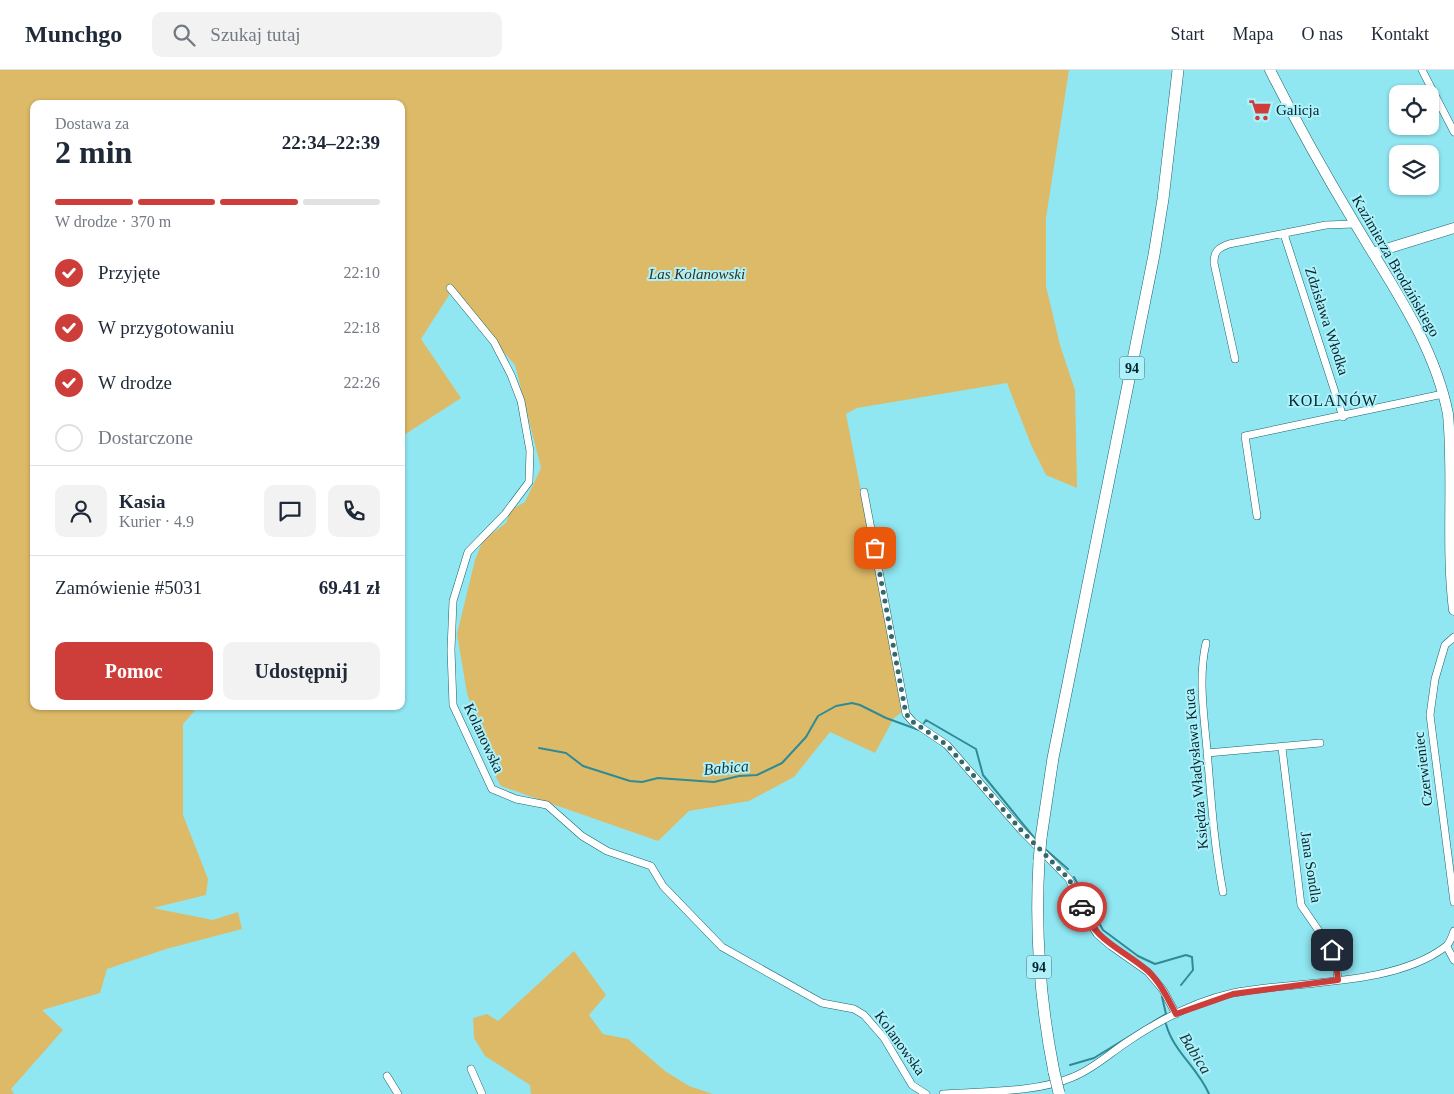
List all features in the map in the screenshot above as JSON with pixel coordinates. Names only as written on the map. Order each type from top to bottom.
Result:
[{"type":"main road","name":"94","points":[[1172,112],[1173,70]]},
{"type":"main road","name":"94","points":[[1059,1094],[1043,1015],[1040,981],[1037,891],[1041,838],[1053,758],[1154,255],[1163,200],[1178,70]]},
{"type":"main road","name":"Kazimierza Brodzińskiego","points":[[1270,70],[1312,152],[1373,253],[1427,348],[1443,394],[1452,448],[1454,610]]},
{"type":"main road","points":[[1373,253],[1454,228]]},
{"type":"street","points":[[1422,70],[1454,132]]},
{"type":"street","points":[[1235,359],[1214,255],[1218,248],[1229,244],[1326,225],[1354,224]]},
{"type":"street","name":"Zdzisława Włodka","points":[[1284,234],[1343,416]]},
{"type":"street","name":"Kolanowska","points":[[450,288],[494,342],[507,366],[521,400],[530,451],[529,482],[505,514],[468,552],[453,601],[451,650],[453,705],[492,788],[516,799],[547,805],[582,836],[607,851],[651,866],[663,886],[722,947],[822,1003],[854,1009],[864,1015],[884,1038],[912,1085],[926,1094]]},
{"type":"street","points":[[1257,516],[1245,436],[1443,394]]},
{"type":"street","points":[[864,492],[906,714],[913,722],[947,745],[1014,823],[1069,879],[1085,915],[1097,934],[1148,972],[1162,990],[1176,1014]]},
{"type":"street","name":"Czerwieniec","points":[[1454,638],[1446,645],[1435,679],[1430,716],[1454,902]]},
{"type":"street","name":"Księdza Władysława Kuca","points":[[1206,643],[1202,681],[1215,846],[1223,892]]},
{"type":"street","points":[[1207,754],[1320,743]]},
{"type":"street","name":"Jana Sondla","points":[[1282,748],[1301,905],[1332,950],[1336,962],[1338,980]]},
{"type":"street","points":[[943,1094],[1046,1086],[1064,1081],[1086,1071],[1128,1041],[1176,1014],[1233,994],[1372,975],[1410,965],[1447,946],[1454,931]]},
{"type":"street","points":[[1447,946],[1454,960]]},
{"type":"street","points":[[471,1069],[482,1094]]},
{"type":"street","points":[[387,1076],[398,1094]]},
{"type":"green space","name":"Las Kolanowski","points":[[0,70],[1069,70],[1046,218],[1046,286],[1060,345],[1075,390],[1077,488],[1046,475],[1032,447],[1007,383],[857,408],[846,414],[899,686],[901,713],[894,718],[875,753],[830,732],[794,777],[749,801],[689,811],[658,841],[501,786],[492,770],[467,693],[457,634],[475,560],[483,540],[506,523],[511,510],[525,502],[541,468],[515,365],[451,292],[421,339],[461,398],[405,434],[405,100],[30,100],[30,710],[195,710],[183,724],[183,815],[208,879],[206,895],[153,908],[213,920],[238,912],[242,929],[166,949],[107,969],[100,993],[42,1010],[63,1030],[11,1089],[14,1094],[0,1094]]},
{"type":"green space","points":[[574,951],[606,995],[589,1015],[603,1034],[628,1039],[665,1071],[689,1086],[713,1094],[531,1094],[530,1085],[485,1056],[474,1038],[473,1018],[487,1014],[498,1021]]},
{"type":"waterway","name":"Babica","points":[[539,748],[566,753],[583,766],[630,781],[642,782],[658,778],[714,782],[739,776],[757,775],[782,763],[806,737],[818,716],[836,706],[852,703],[860,705],[886,718],[919,730]]},
{"type":"waterway","name":"Babica","points":[[924,723],[926,720],[976,749],[983,775],[1036,840]]},
{"type":"waterway","name":"Babica","points":[[1045,849],[1068,869]]},
{"type":"waterway","name":"Babica","points":[[1074,877],[1103,930],[1138,956],[1155,964],[1186,955],[1192,957],[1193,970],[1181,985]]},
{"type":"waterway","points":[[1070,1065],[1094,1058],[1166,1014],[1162,997]]},
{"type":"waterway","name":"Babica","points":[[1166,1024],[1174,1043],[1199,1076],[1209,1094]]},
{"type":"way so far","points":[[875,548],[899,667],[903,706],[906,714],[913,722],[947,745],[1021,830],[1069,879],[1082,907]]},
{"type":"place","name":"Galicja","points":[[1260,110]]},
{"type":"district","name":"KOLANÓW","points":[[1333,400]]},
{"type":"route","points":[[1082,907],[1097,934],[1148,972],[1162,990],[1176,1014],[1193,1006],[1233,994],[1338,980],[1336,962],[1332,950]]}]
